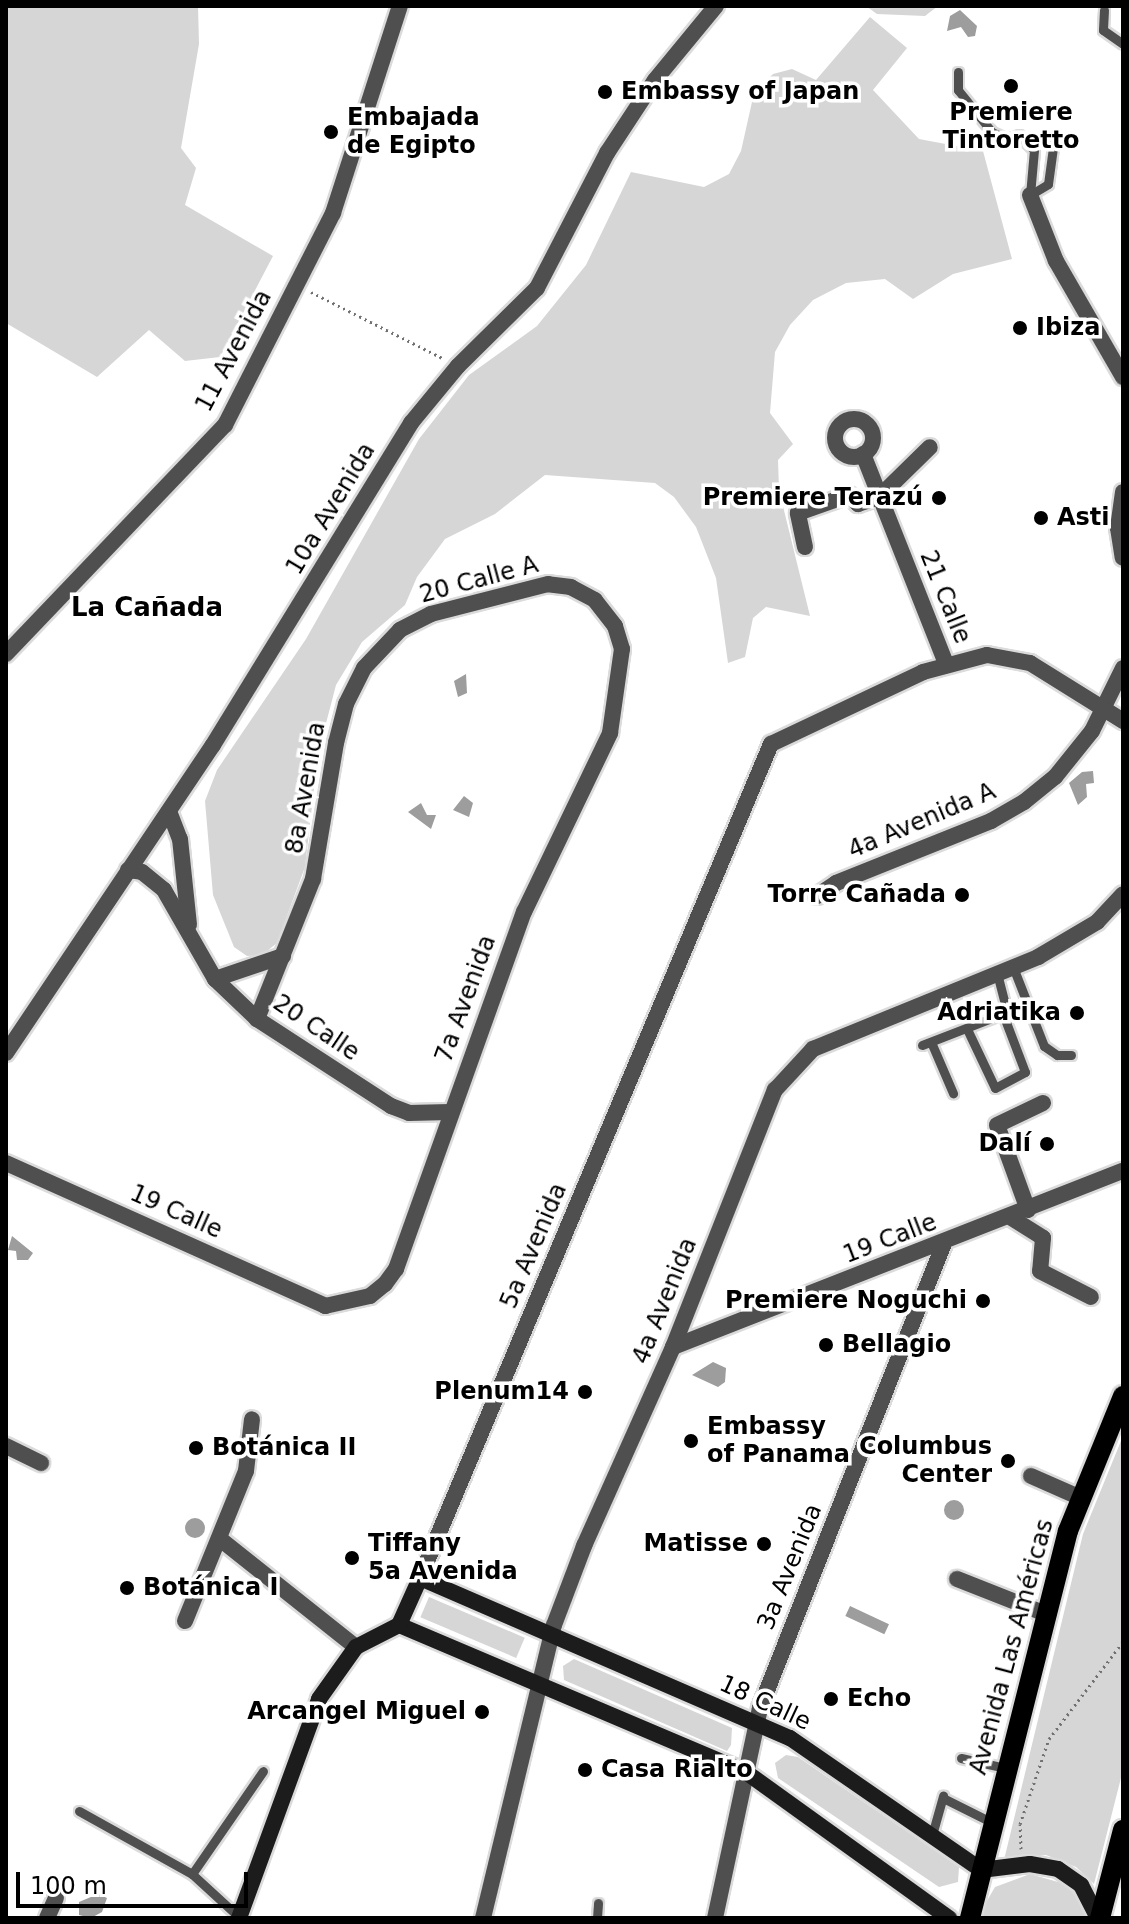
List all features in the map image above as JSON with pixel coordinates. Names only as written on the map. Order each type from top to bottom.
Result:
[{"type":"main road","name":"Avenida Las Américas","points":[[970,1918],[1005,1768],[1046,1614],[1081,1498],[1123,1396]]},
{"type":"main road","points":[[1099,1918],[1119,1859],[1123,1830]]},
{"type":"street","name":"11 Avenida","points":[[6,654],[225,425],[333,213],[400,6]]},
{"type":"street","name":"10a Avenida","points":[[6,1053],[169,811],[315,584],[411,423],[458,366],[537,288],[607,153],[655,80],[716,6]]},
{"type":"street","points":[[1030,195],[1056,261],[1121,372]]},
{"type":"street","points":[[805,547],[798,513],[845,495],[858,504],[879,497],[930,447]]},
{"type":"street","name":"21 Calle","points":[[863,454],[946,664],[987,655],[1018,658],[1103,712],[1123,721]]},
{"type":"street","points":[[1123,492],[1118,528],[1123,558]]},
{"type":"street","name":"20 Calle A","points":[[392,639],[431,614],[536,585],[560,585],[585,593],[611,618],[622,649],[621,673]]},
{"type":"street","name":"8a Avenida","points":[[257,1019],[322,847],[346,704],[364,668],[392,639]]},
{"type":"street","name":"5a Avenida","points":[[399,1625],[765,754],[783,735],[946,664]]},
{"type":"street","name":"4a Avenida A","points":[[817,896],[1024,802],[1055,777],[1103,712],[1123,668]]},
{"type":"street","name":"7a Avenida","points":[[325,1306],[370,1296],[396,1269],[524,912],[610,733],[621,673]]},
{"type":"street","name":"20 Calle","points":[[169,811],[180,839],[189,930]]},
{"type":"street","name":"20 Calle","points":[[128,870],[142,872],[164,890],[215,979],[257,1019],[391,1106],[409,1113],[450,1112]]},
{"type":"street","name":"4a Avenida","points":[[483,1918],[550,1636],[584,1546],[673,1347],[775,1090],[790,1069],[837,1035],[1005,970],[1072,940],[1123,894]]},
{"type":"street","points":[[215,979],[283,956]]},
{"type":"street","points":[[1028,1210],[997,1125],[1043,1103]]},
{"type":"street","name":"19 Calle","points":[[6,1163],[325,1306]]},
{"type":"street","name":"19 Calle","points":[[673,1347],[944,1244],[1123,1171]]},
{"type":"street","points":[[1010,1217],[1043,1238],[1040,1271],[1091,1297]]},
{"type":"street","name":"3a Avenida","points":[[715,1918],[756,1723],[944,1244]]},
{"type":"street","points":[[185,1621],[246,1471],[252,1419]]},
{"type":"street","points":[[6,1446],[41,1463]]},
{"type":"street","points":[[1031,1476],[1081,1498]]},
{"type":"street","points":[[220,1539],[356,1647]]},
{"type":"street","name":"18 Calle","points":[[420,1578],[790,1738],[981,1870]]},
{"type":"street","points":[[957,1579],[1046,1614]]},
{"type":"street","points":[[239,1917],[319,1699],[356,1647],[399,1625],[747,1773],[949,1918]]},
{"type":"street","points":[[981,1870],[1044,1865],[1070,1876],[1090,1896],[1099,1918]]},
{"type":"street","points":[[47,1918],[56,1898]]},
{"type":"lane","points":[[1104,10],[1103,30],[1123,44]]},
{"type":"lane","points":[[958,72],[955,85],[967,101],[989,120],[1000,138],[1019,135],[1034,150],[1030,195]]},
{"type":"lane","points":[[967,101],[976,94]]},
{"type":"lane","points":[[1030,195],[1048,184],[1054,140],[1065,139]]},
{"type":"lane","points":[[953,1093],[927,1044],[1003,1014],[1008,1008],[1005,970]]},
{"type":"lane","points":[[1005,970],[1044,1046],[1057,1055],[1071,1055]]},
{"type":"lane","points":[[967,1029],[995,1088],[1025,1072],[1003,1014]]},
{"type":"lane","points":[[961,1758],[1005,1768]]},
{"type":"lane","points":[[192,1874],[263,1771]]},
{"type":"lane","points":[[932,1835],[943,1797],[993,1823]]},
{"type":"lane","points":[[79,1811],[192,1874],[239,1917]]},
{"type":"lane","points":[[597,1918],[598,1903]]},
{"type":"path","points":[[297,284],[458,366]]},
{"type":"path","points":[[1021,1865],[1020,1824],[1049,1739],[1123,1642]]},
{"type":"shaded area","points":[[6,6],[198,6],[199,44],[181,148],[196,168],[185,205],[273,256],[220,357],[185,361],[149,330],[97,377],[6,323]]},
{"type":"shaded area","points":[[866,6],[938,6],[925,16],[877,14]]},
{"type":"shaded area","points":[[960,10],[977,26],[975,36],[968,37],[961,27],[947,31],[950,16]]},
{"type":"shaded area","points":[[870,17],[907,48],[873,90],[919,139],[983,151],[1012,259],[953,274],[913,299],[885,279],[846,283],[813,300],[790,325],[775,352],[770,413],[793,444],[778,460],[779,490],[810,616],[766,607],[753,618],[745,657],[728,663],[716,578],[696,527],[674,497],[655,483],[545,475],[495,514],[445,539],[417,577],[405,605],[362,642],[336,685],[318,754],[305,867],[277,943],[262,955],[247,956],[234,947],[213,895],[205,801],[217,770],[306,639],[419,439],[469,375],[537,326],[586,265],[631,172],[704,187],[729,174],[741,151],[754,93],[773,74],[792,69],[816,80]]},
{"type":"shaded area","points":[[466,674],[467,693],[458,697],[454,681]]},
{"type":"shaded area","points":[[1093,771],[1094,783],[1086,784],[1087,797],[1078,805],[1069,783],[1082,772]]},
{"type":"shaded area","points":[[464,796],[473,803],[469,817],[453,810]]},
{"type":"shaded area","points":[[421,803],[427,815],[436,815],[431,829],[408,812]]},
{"type":"shaded area","points":[[12,1236],[33,1253],[28,1260],[17,1260],[16,1251],[8,1250]]},
{"type":"shaded area","points":[[713,1362],[726,1368],[725,1382],[718,1387],[692,1375]]},
{"type":"shaded area","points":[[1123,1436],[1123,1770],[1094,1884],[1076,1867],[1046,1855],[1004,1860],[1083,1534]]},
{"type":"shaded area","points":[[954,1500],[961,1503],[964,1510],[961,1517],[954,1520],[947,1517],[944,1510],[947,1503]]},
{"type":"shaded area","points":[[195,1518],[202,1521],[205,1528],[202,1535],[195,1538],[188,1535],[185,1528],[188,1521]]},
{"type":"shaded area","points":[[429,1597],[525,1638],[516,1658],[420,1617]]},
{"type":"shaded area","points":[[850,1606],[889,1624],[884,1634],[845,1616]]},
{"type":"shaded area","points":[[574,1659],[732,1728],[731,1745],[727,1751],[564,1680],[563,1666]]},
{"type":"shaded area","points":[[786,1755],[798,1757],[959,1867],[958,1882],[939,1887],[778,1778],[775,1763]]},
{"type":"shaded area","points":[[1030,1874],[1065,1884],[1081,1901],[1088,1918],[977,1918],[995,1887]]},
{"type":"shaded area","points":[[98,1894],[107,1898],[102,1912],[91,1918],[79,1915],[79,1902]]},
{"type":"place","name":"Premiere Tintoretto","points":[[1011,86]]},
{"type":"place","name":"Embassy of Japan","points":[[605,92]]},
{"type":"place","name":"Embajada de Egipto","points":[[331,132]]},
{"type":"place","name":"Ibiza","points":[[1020,328]]},
{"type":"place","name":"Premiere Terazú","points":[[939,498]]},
{"type":"place","name":"Asti","points":[[1041,518]]},
{"type":"place","name":"Torre Cañada","points":[[962,895]]},
{"type":"place","name":"Adriatika","points":[[1077,1013]]},
{"type":"place","name":"Dalí","points":[[1047,1144]]},
{"type":"place","name":"Premiere Noguchi","points":[[983,1301]]},
{"type":"place","name":"Bellagio","points":[[826,1345]]},
{"type":"place","name":"Plenum14","points":[[585,1392]]},
{"type":"place","name":"Embassy of Panama","points":[[691,1441]]},
{"type":"place","name":"Botánica II","points":[[196,1448]]},
{"type":"place","name":"Columbus Center","points":[[1008,1461]]},
{"type":"place","name":"Matisse","points":[[764,1544]]},
{"type":"place","name":"Tiffany 5a Avenida","points":[[352,1558]]},
{"type":"place","name":"Botánica I","points":[[127,1588]]},
{"type":"place","name":"Echo","points":[[831,1699]]},
{"type":"place","name":"Arcangel Miguel","points":[[482,1712]]},
{"type":"place","name":"Casa Rialto","points":[[585,1770]]},
{"type":"district","name":"La Cañada","points":[[147,608]]}]
